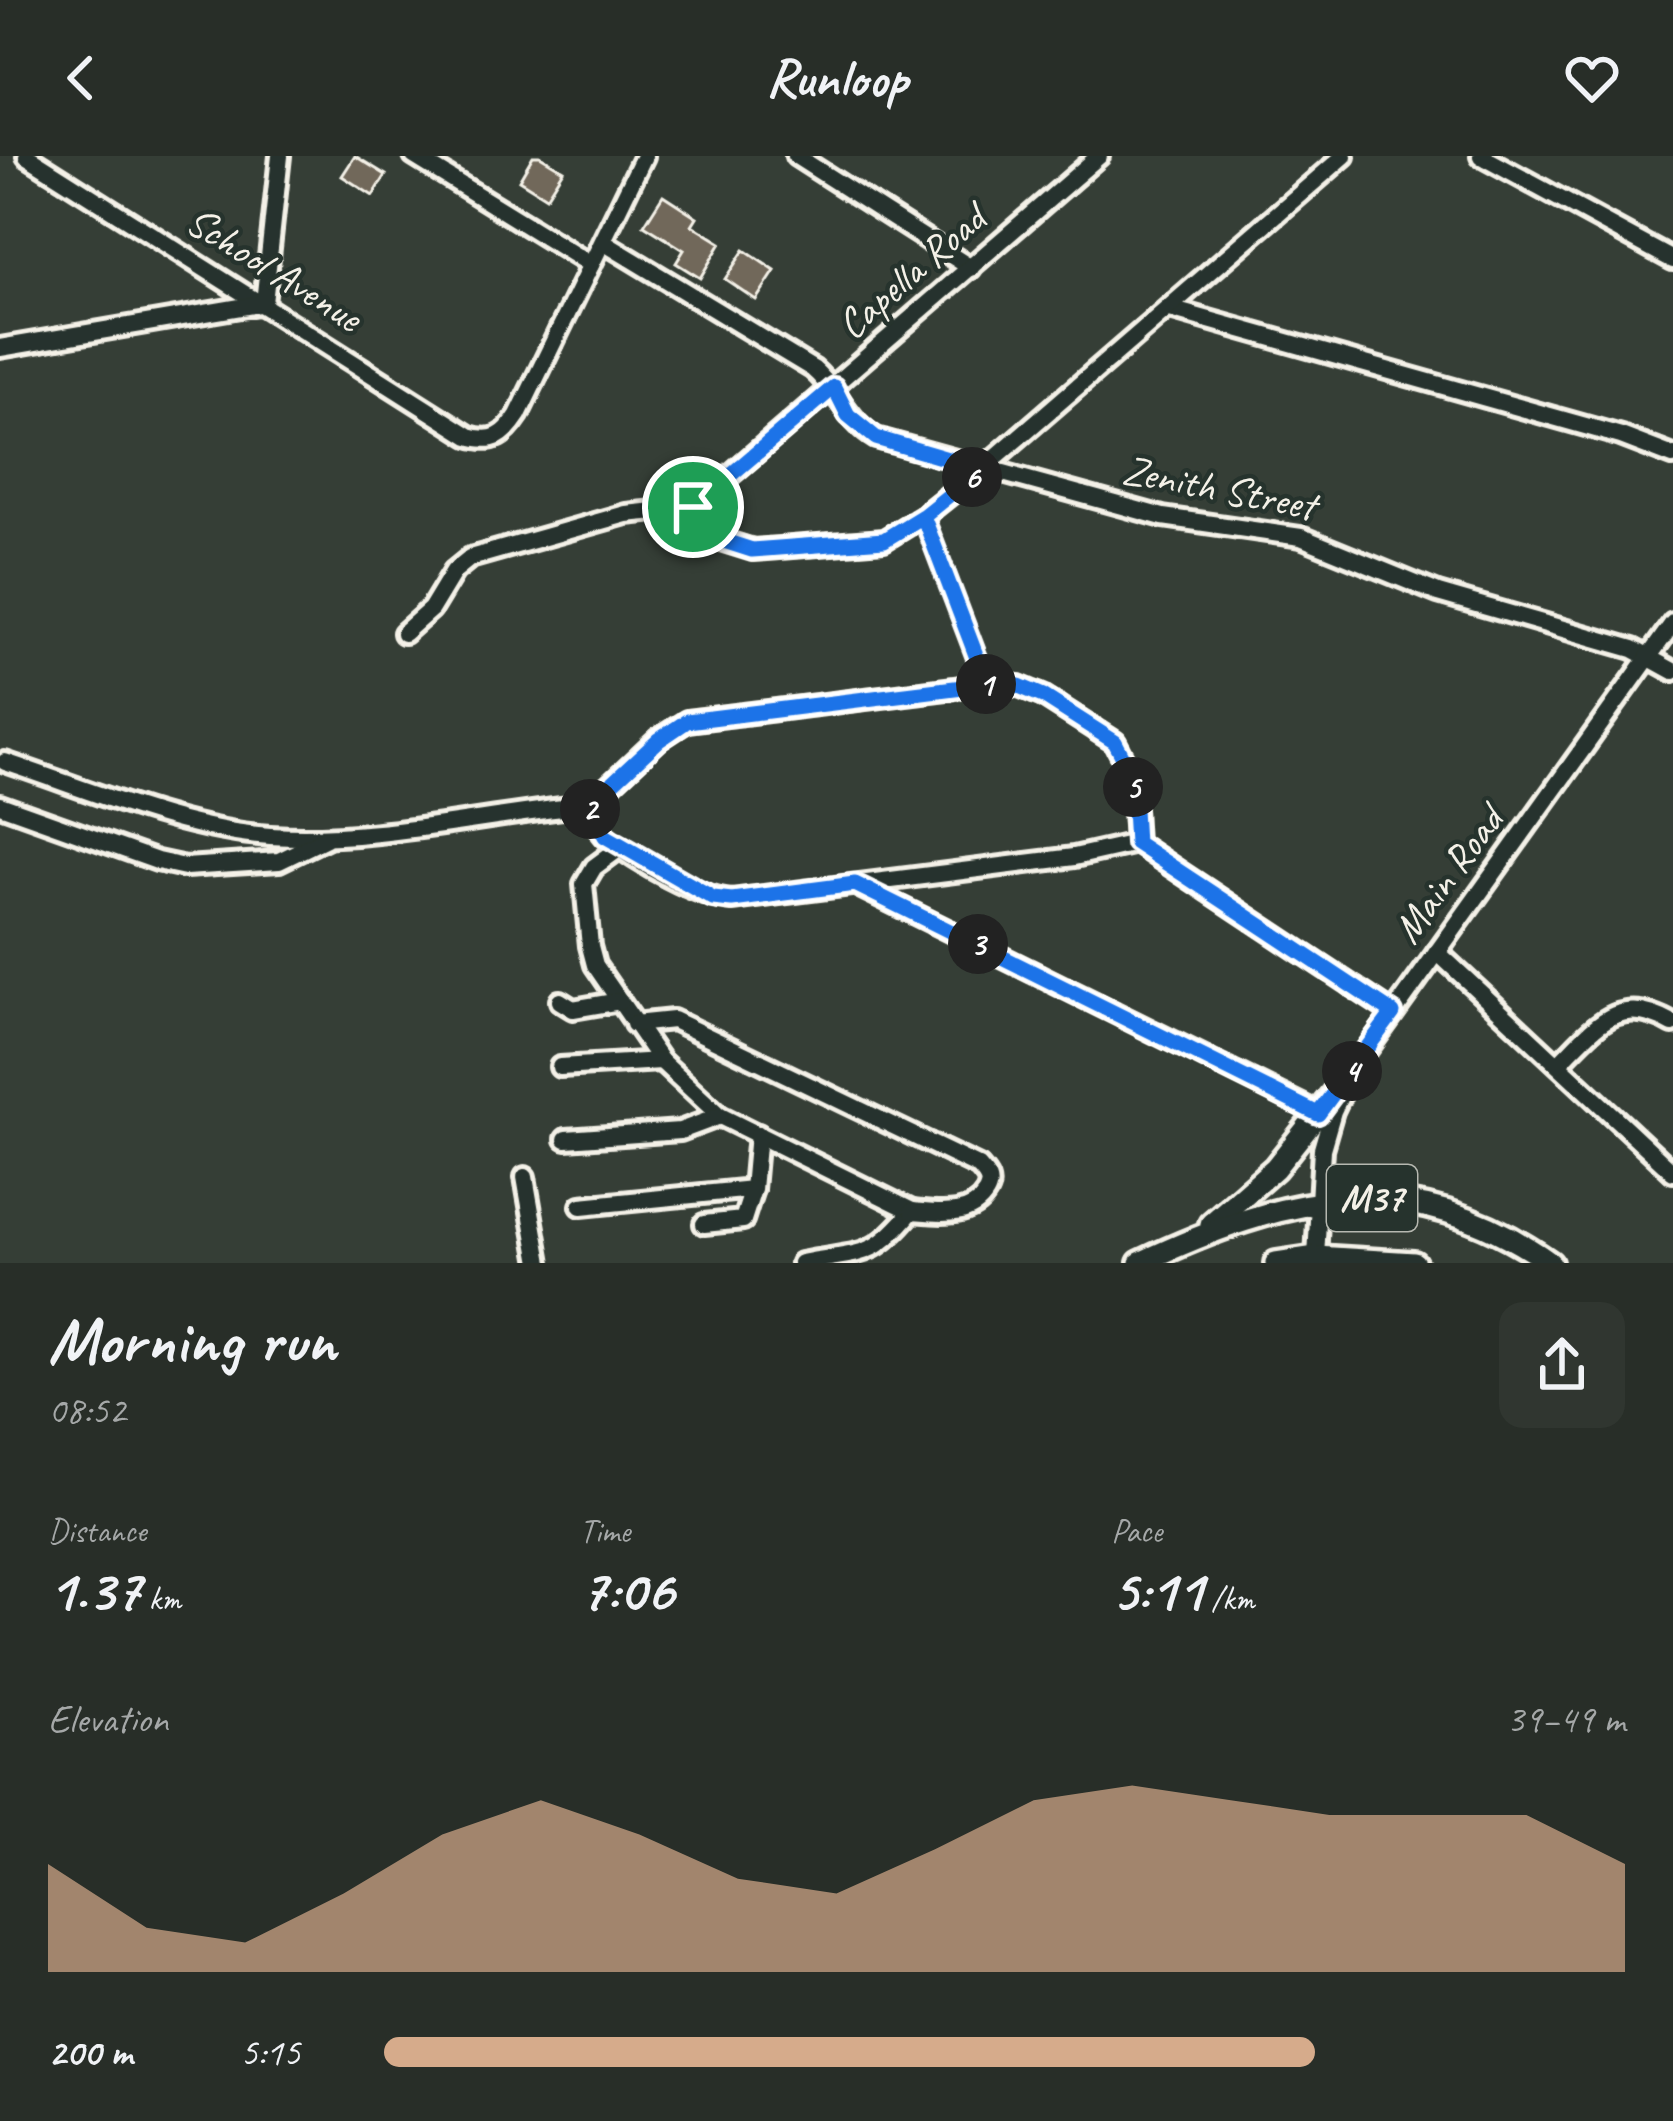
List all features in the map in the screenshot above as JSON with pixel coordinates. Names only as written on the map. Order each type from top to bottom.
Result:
[{"type":"main road","points":[[1186,1241],[1259,1185],[1352,1071]]},
{"type":"main road","name":"M37","points":[[1140,1263],[1186,1241],[1282,1208],[1320,1200],[1378,1197],[1451,1212],[1550,1263]]},
{"type":"main road","name":"M37","points":[[1276,1263],[1316,1257],[1414,1263]]},
{"type":"street","name":"School Avenue","points":[[27,156],[469,436],[484,441],[496,439],[518,415],[591,266]]},
{"type":"street","points":[[0,348],[264,304],[280,156]]},
{"type":"street","points":[[414,156],[591,266],[644,156]]},
{"type":"street","points":[[796,156],[971,268]]},
{"type":"street","name":"Capella Road","points":[[693,507],[1099,156]]},
{"type":"street","points":[[404,633],[431,609],[454,571],[470,557],[626,514],[693,507],[724,541],[752,550],[884,540],[982,469],[1344,156]]},
{"type":"street","points":[[1481,156],[1673,260]]},
{"type":"street","name":"Zenith Street","points":[[604,242],[795,358],[834,387],[848,415],[876,438],[1163,518],[1301,537],[1424,589],[1649,656],[1673,671]]},
{"type":"street","points":[[1170,309],[1622,436],[1673,456]]},
{"type":"street","name":"Main Road","points":[[1316,1257],[1325,1133],[1352,1071],[1673,623]]},
{"type":"street","points":[[5,762],[216,829],[326,837],[589,805],[659,740],[687,721],[987,684],[1019,686],[1115,742],[1132,775],[1136,843]]},
{"type":"street","points":[[589,805],[605,836],[621,847],[713,898],[732,900],[1074,857],[1136,843],[1393,1013]]},
{"type":"street","points":[[0,806],[170,865],[279,862],[326,837]]},
{"type":"street","points":[[279,862],[280,836]]},
{"type":"street","points":[[621,847],[594,867],[584,884],[595,964],[634,1024],[661,1060],[721,1116],[912,1210],[958,1212],[983,1198],[989,1186],[988,1176],[979,1167],[673,1020],[634,1024]]},
{"type":"street","points":[[916,913],[926,875]]},
{"type":"street","points":[[855,884],[1318,1114]]},
{"type":"street","points":[[1437,952],[1673,1172]]},
{"type":"street","points":[[560,1001],[573,1009],[620,1001]]},
{"type":"street","points":[[1558,1064],[1608,1017],[1627,1010],[1650,1012],[1673,1024]]},
{"type":"street","points":[[560,1067],[661,1060]]},
{"type":"street","points":[[566,1139],[680,1131],[721,1116]]},
{"type":"street","points":[[704,1224],[743,1220],[753,1190],[758,1134]]},
{"type":"street","points":[[525,1177],[540,1263]]},
{"type":"street","points":[[581,1206],[753,1190]]},
{"type":"street","points":[[801,1263],[868,1252],[885,1243],[912,1210]]},
{"type":"path","points":[[923,516],[987,684]]},
{"type":"building","points":[[355,156],[386,175],[373,196],[342,176]]},
{"type":"building","points":[[533,156],[563,170],[546,197],[519,180]]},
{"type":"building","points":[[663,195],[697,217],[692,225],[721,243],[700,278],[676,263],[684,250],[644,225]]},
{"type":"building","points":[[744,250],[775,271],[756,300],[725,279]]},
{"type":"route","points":[[693,507],[724,541],[752,550],[884,540],[923,516],[987,684],[687,721],[659,740],[589,805],[605,836],[713,898],[732,900],[855,884],[1318,1114],[1393,1013],[1136,843],[1132,775],[1115,742],[1043,696],[1019,686],[987,684],[923,516],[982,469],[876,438],[848,415],[834,387],[693,507]]}]
